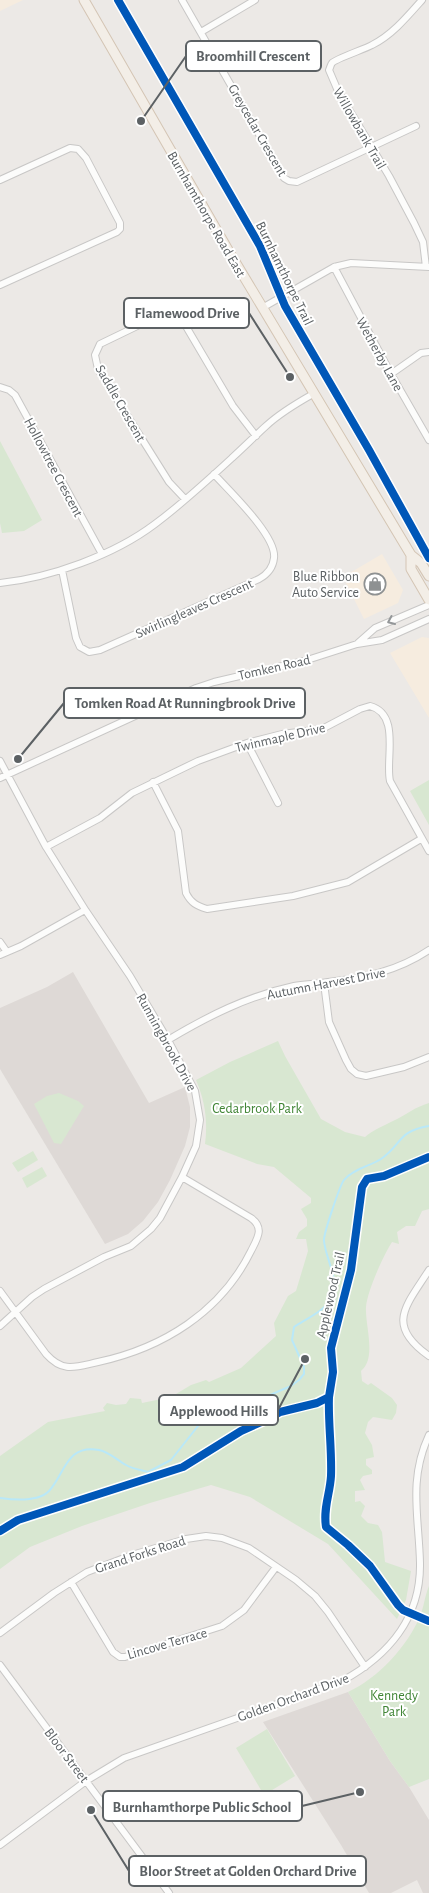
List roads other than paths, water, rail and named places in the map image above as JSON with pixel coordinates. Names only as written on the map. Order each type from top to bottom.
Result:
[{"type":"main road","name":"Burnhamthorpe Road East","points":[[84,0],[313,394],[411,556],[421,563],[429,576]]},
{"type":"main road","name":"Burnhamthorpe Road East","points":[[411,556],[412,569],[429,600]]},
{"type":"street","name":"Greycedar Crescent","points":[[182,0],[284,178],[288,181],[297,182],[371,147]]},
{"type":"street","points":[[201,32],[255,0]]},
{"type":"street","name":"Willowbank Trail","points":[[422,0],[390,34],[373,45],[346,57],[338,58],[332,63],[329,70],[338,91],[389,176],[417,229],[423,242],[428,267]]},
{"type":"street","points":[[371,147],[416,126]]},
{"type":"street","points":[[0,285],[120,229],[120,223],[86,158],[78,149],[70,148],[1,177]]},
{"type":"street","points":[[262,308],[334,267],[351,263],[428,267]]},
{"type":"street","name":"Wetherby Lane","points":[[334,267],[390,374],[429,440]]},
{"type":"street","name":"Saddle Crescent","points":[[185,499],[169,482],[98,369],[95,355],[100,344],[160,315],[169,313],[178,317],[184,323],[233,406],[256,436]]},
{"type":"street","points":[[390,374],[421,353],[429,352]]},
{"type":"street","name":"Hollowtree Crescent","points":[[0,387],[9,390],[15,395],[102,554]]},
{"type":"street","points":[[0,583],[22,581],[62,570],[102,554],[154,525],[283,412],[313,394]]},
{"type":"street","name":"Swirlingleaves Crescent","points":[[62,570],[76,638],[80,647],[89,652],[109,646],[268,574],[275,556],[268,540],[258,522],[214,474]]},
{"type":"street","name":"Tomken Road","points":[[357,644],[375,628],[429,605]]},
{"type":"street","name":"Tomken Road","points":[[0,778],[184,692],[214,682],[304,661],[357,644],[382,640],[429,619]]},
{"type":"street","name":"Twinmaple Drive","points":[[46,847],[100,818],[118,802],[153,782],[225,750],[247,742],[282,734],[322,729],[366,707],[378,709],[387,725],[389,733],[388,772],[390,781],[429,851]]},
{"type":"street","points":[[247,742],[278,803]]},
{"type":"street","name":"Runningbrook Drive","points":[[0,761],[46,847],[85,910],[130,976],[168,1040],[195,1091],[198,1104],[198,1136],[182,1177],[160,1218],[131,1246],[104,1257],[44,1289],[0,1326]]},
{"type":"street","points":[[153,782],[178,831],[186,893],[189,900],[197,906],[207,909],[293,896],[348,882],[421,838]]},
{"type":"street","points":[[0,955],[21,946],[85,910]]},
{"type":"street","points":[[0,942],[7,952]]},
{"type":"street","name":"Autumn Harvest Drive","points":[[168,1040],[206,1017],[247,1000],[289,987],[370,976],[394,969],[429,950]]},
{"type":"street","points":[[324,983],[329,1022],[346,1060],[357,1074],[366,1076],[429,1057]]},
{"type":"street","points":[[0,1291],[53,1362],[68,1368],[107,1360],[141,1350],[169,1337],[190,1324],[222,1294],[236,1277],[260,1230],[258,1224],[251,1218],[182,1177]]},
{"type":"street","points":[[429,1270],[406,1306],[402,1317],[406,1333],[412,1343],[429,1356]]},
{"type":"street","name":"Golden Orchard Drive","points":[[1,1842],[86,1781],[124,1758],[342,1681],[365,1667],[385,1651],[408,1621],[418,1589],[420,1564],[415,1491],[421,1456],[429,1436]]},
{"type":"street","name":"Grand Forks Road","points":[[0,1633],[87,1572],[117,1560],[186,1539],[206,1536],[222,1538],[249,1548],[296,1580],[315,1596],[328,1612],[365,1667]]},
{"type":"street","name":"Lincove Terrace","points":[[71,1582],[113,1652],[120,1657],[125,1657],[222,1626],[244,1610],[276,1567]]},
{"type":"street","name":"Bloor Street","points":[[0,1665],[169,1893]]},
{"type":"waterway","points":[[0,1498],[32,1499],[44,1495],[49,1491],[73,1456],[80,1451],[88,1449],[103,1451],[129,1466],[148,1472],[171,1460],[198,1426],[206,1421],[209,1414],[214,1410],[235,1403],[244,1405],[251,1403],[291,1386],[299,1380],[304,1374],[304,1367],[292,1340],[294,1327],[321,1310],[333,1297],[335,1284],[324,1237],[344,1180],[352,1173],[388,1154],[411,1131],[429,1126]]},
{"type":"place","name":"Broomhill Crescent","points":[[141,121]]},
{"type":"place","name":"Flamewood Drive","points":[[290,377]]},
{"type":"place","name":"Blue Ribbon Auto Service","points":[[375,584]]},
{"type":"place","name":"Tomken Road At Runningbrook Drive","points":[[18,759]]},
{"type":"place","name":"Applewood Hills","points":[[305,1359]]},
{"type":"place","name":"Burnhamthorpe Public School","points":[[360,1792]]},
{"type":"place","name":"Bloor Street at Golden Orchard Drive","points":[[91,1810]]},
{"type":"park label","name":"Cedarbrook Park","points":[[257,1108]]},
{"type":"park label","name":"Kennedy Park","points":[[394,1704]]}]
